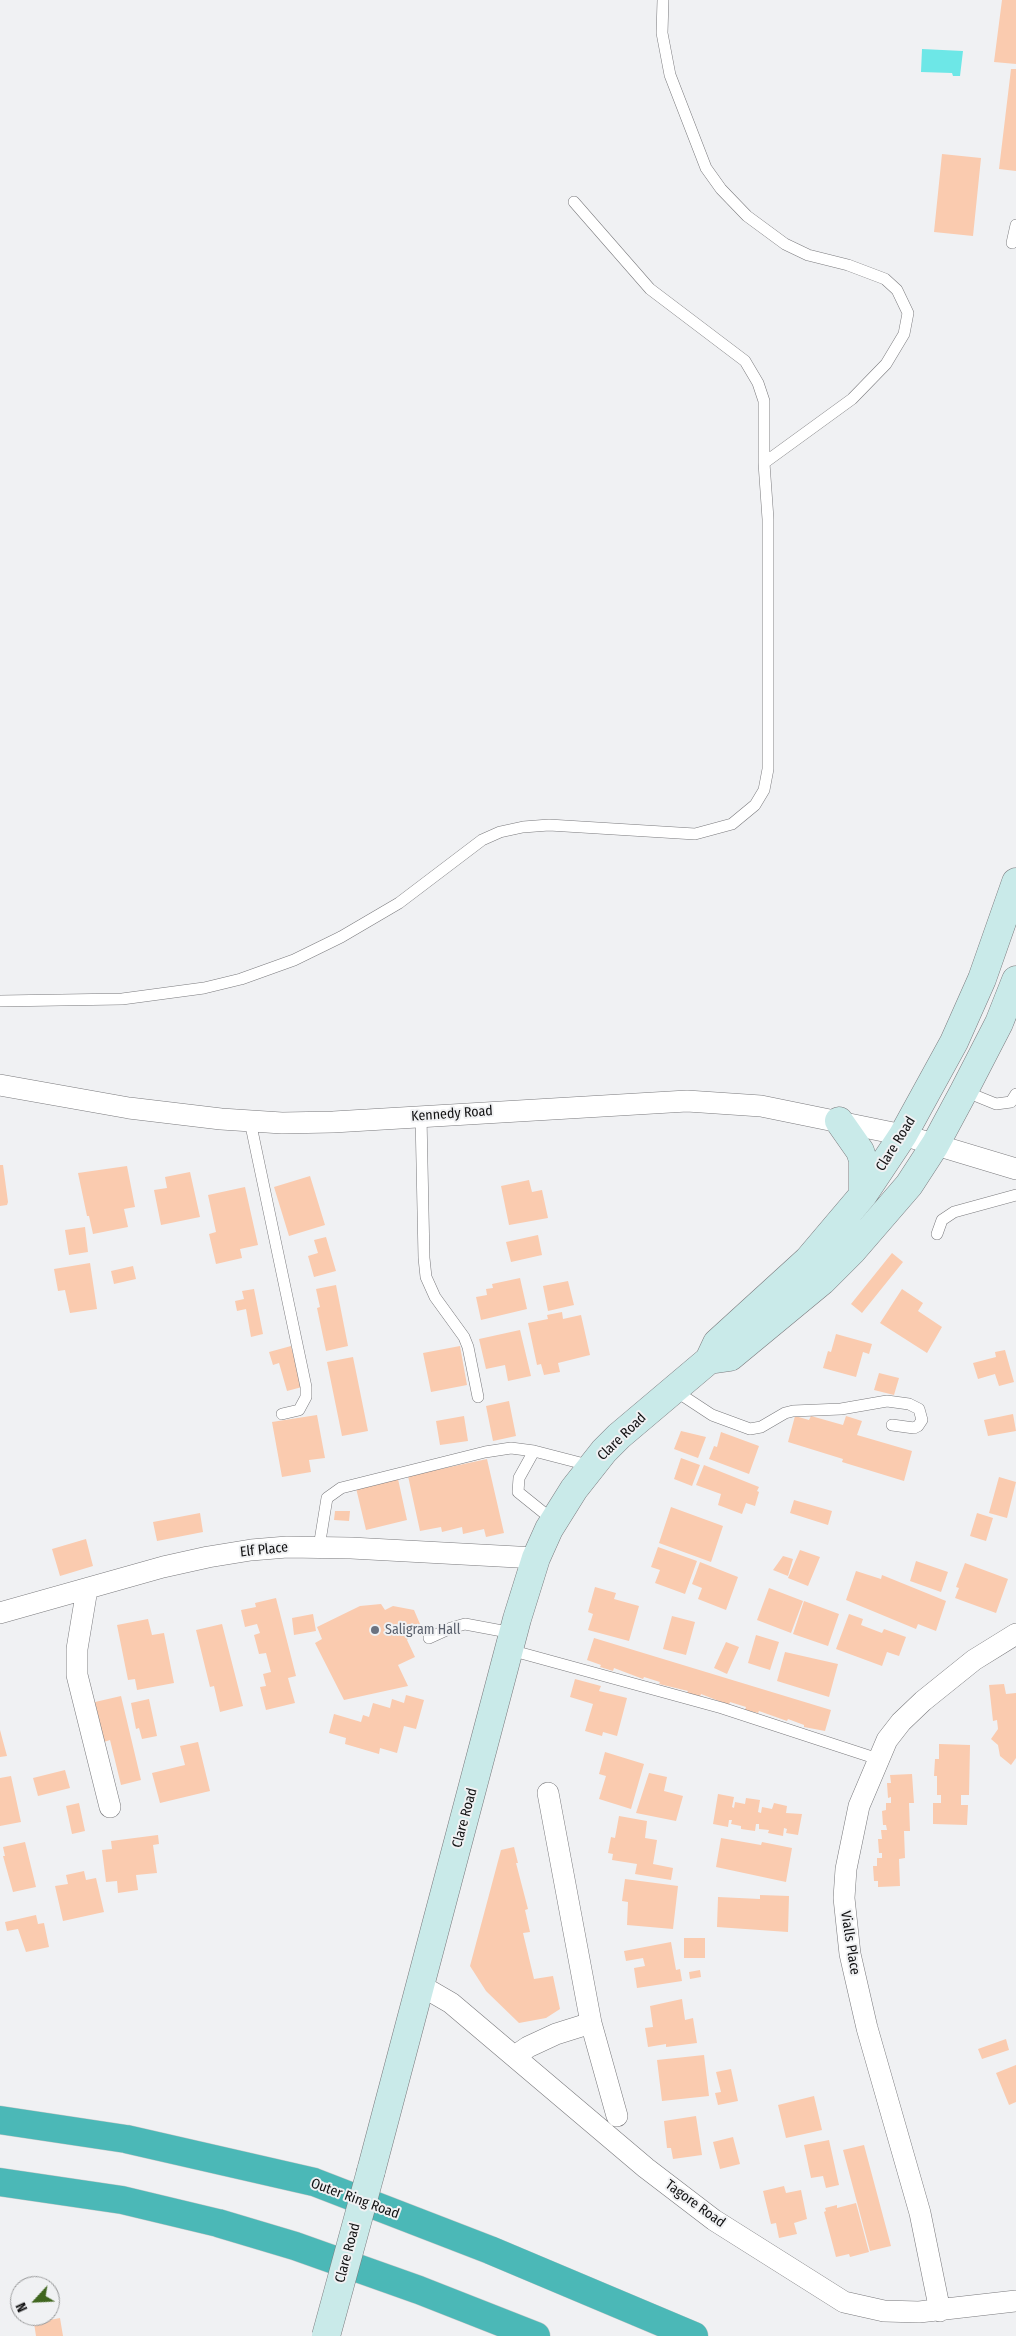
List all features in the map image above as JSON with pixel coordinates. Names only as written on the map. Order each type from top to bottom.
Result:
[{"type":"highway","name":"Outer Ring Road","points":[[0,2120],[126,2139],[314,2182],[490,2250],[694,2336]]},
{"type":"highway","points":[[0,2182],[122,2200],[218,2223],[295,2246],[455,2304],[536,2336]]},
{"type":"street","name":"Clare Road","points":[[326,2336],[511,1641],[536,1558],[554,1521],[592,1466],[618,1436],[709,1360],[716,1343],[808,1260],[863,1195],[903,1135],[946,1059],[978,988],[1016,882]]},
{"type":"street","name":"Clare Road","points":[[709,1360],[730,1357],[822,1281],[909,1185],[935,1145],[964,1091],[999,1023],[1016,980]]},
{"type":"street","name":"Kennedy Road","points":[[0,1084],[129,1108],[250,1121],[325,1122],[687,1101],[761,1106],[903,1135],[1016,1169]]},
{"type":"street","points":[[839,1122],[860,1151],[863,1160],[863,1195]]},
{"type":"street","name":"Elf Place","points":[[0,1613],[208,1557],[278,1548],[319,1547],[536,1558]]},
{"type":"street","points":[[88,1589],[77,1649],[77,1669],[110,1808]]},
{"type":"street","name":"Vialls Place","points":[[940,2311],[920,2213],[867,2028],[850,1954],[845,1924],[844,1898],[850,1840],[859,1806],[878,1759],[887,1740],[900,1722],[974,1660],[1016,1634]]},
{"type":"street","points":[[548,1793],[591,2023],[617,2116]]},
{"type":"street","name":"Tagore Road","points":[[420,1985],[452,2003],[646,2168],[714,2220],[844,2302],[884,2310],[919,2312],[1016,2301]]},
{"type":"street","points":[[515,2056],[528,2047],[556,2034],[591,2023]]},
{"type":"lane","points":[[663,0],[662,33],[670,74],[706,168],[721,189],[747,216],[785,244],[808,254],[848,265],[885,279],[897,290],[908,313],[904,334],[886,364],[852,399],[764,463]]},
{"type":"lane","points":[[0,1001],[122,999],[204,988],[241,979],[294,960],[341,937],[398,903],[482,840],[500,832],[523,827],[549,825],[695,834],[723,827],[738,820],[754,805],[764,790],[768,769],[768,519],[764,463],[764,401],[758,383],[745,361],[650,289],[574,202]]},
{"type":"lane","points":[[1012,244],[1016,225]]},
{"type":"lane","points":[[964,1091],[996,1104],[1011,1102],[1016,1094]]},
{"type":"lane","points":[[421,1116],[426,1277],[435,1297],[466,1342],[478,1397]]},
{"type":"lane","points":[[250,1121],[306,1386],[306,1397],[299,1410],[282,1414]]},
{"type":"lane","points":[[937,1234],[942,1220],[954,1212],[1016,1195]]},
{"type":"lane","points":[[674,1390],[712,1415],[750,1429],[761,1427],[785,1413],[794,1411],[841,1408],[887,1401],[909,1404],[919,1409],[922,1420],[918,1426],[914,1428],[892,1425]]},
{"type":"lane","points":[[319,1547],[327,1498],[341,1488],[484,1452],[512,1448],[534,1451],[592,1466]]},
{"type":"lane","points":[[534,1451],[519,1478],[518,1492],[554,1521]]},
{"type":"lane","points":[[429,1638],[465,1624],[511,1641],[878,1759]]},
{"type":"water","points":[[922,49],[963,51],[960,76],[953,76],[952,73],[921,72]]},
{"type":"building","points":[[1002,0],[1016,0],[1016,64],[994,62]]},
{"type":"building","points":[[1011,69],[1016,69],[1016,171],[999,169]]},
{"type":"building","points":[[942,154],[981,158],[973,236],[934,232]]},
{"type":"building","points":[[0,1165],[3,1165],[8,1202],[7,1205],[0,1206]]},
{"type":"building","points":[[127,1166],[135,1207],[124,1209],[128,1227],[93,1234],[89,1216],[87,1216],[78,1173]]},
{"type":"building","points":[[190,1172],[200,1217],[161,1225],[154,1190],[167,1188],[165,1177]]},
{"type":"building","points":[[310,1176],[325,1225],[289,1236],[274,1187]]},
{"type":"building","points":[[529,1180],[532,1192],[542,1190],[548,1218],[509,1225],[501,1186]]},
{"type":"building","points":[[245,1187],[258,1245],[240,1249],[242,1258],[216,1264],[209,1234],[216,1232],[208,1195]]},
{"type":"building","points":[[85,1227],[88,1252],[69,1255],[65,1230]]},
{"type":"building","points":[[538,1235],[542,1255],[511,1262],[506,1242]]},
{"type":"building","points":[[326,1237],[336,1271],[314,1277],[308,1256],[318,1253],[314,1240]]},
{"type":"building","points":[[892,1253],[903,1262],[862,1313],[851,1304]]},
{"type":"building","points":[[90,1263],[97,1309],[70,1313],[65,1290],[58,1291],[54,1269]]},
{"type":"building","points":[[133,1266],[136,1279],[114,1284],[111,1271]]},
{"type":"building","points":[[520,1278],[527,1309],[481,1320],[476,1297],[487,1295],[486,1289],[493,1288],[492,1284]]},
{"type":"building","points":[[568,1281],[574,1305],[548,1311],[543,1286]]},
{"type":"building","points":[[336,1285],[348,1346],[326,1351],[317,1308],[320,1307],[316,1289]]},
{"type":"building","points":[[254,1289],[263,1334],[251,1337],[246,1309],[237,1311],[235,1301],[244,1299],[242,1291]]},
{"type":"building","points":[[902,1289],[923,1303],[918,1311],[942,1327],[927,1353],[880,1323]]},
{"type":"building","points":[[562,1312],[563,1319],[581,1315],[590,1355],[558,1363],[560,1372],[544,1375],[541,1364],[537,1365],[528,1323],[548,1319],[547,1315]]},
{"type":"building","points":[[520,1330],[531,1376],[508,1381],[505,1365],[486,1369],[479,1339]]},
{"type":"building","points":[[836,1334],[872,1344],[869,1354],[863,1352],[856,1377],[823,1368],[828,1351],[831,1352]]},
{"type":"building","points":[[291,1346],[302,1387],[287,1391],[279,1363],[273,1365],[269,1352]]},
{"type":"building","points":[[460,1346],[467,1385],[431,1392],[423,1353]]},
{"type":"building","points":[[1005,1350],[1014,1382],[999,1386],[995,1374],[978,1379],[973,1363],[996,1357],[995,1352]]},
{"type":"building","points":[[353,1357],[368,1431],[342,1436],[327,1362]]},
{"type":"building","points":[[879,1373],[899,1378],[894,1395],[874,1390]]},
{"type":"building","points":[[509,1401],[516,1436],[493,1441],[486,1406]]},
{"type":"building","points":[[1013,1414],[1016,1431],[988,1436],[984,1420]]},
{"type":"building","points":[[317,1415],[325,1458],[309,1460],[311,1472],[282,1477],[272,1422]]},
{"type":"building","points":[[464,1416],[468,1441],[440,1445],[436,1421]]},
{"type":"building","points":[[795,1416],[809,1420],[811,1416],[843,1425],[846,1416],[862,1421],[857,1435],[912,1451],[904,1481],[842,1462],[843,1459],[788,1442]]},
{"type":"building","points":[[681,1431],[706,1437],[698,1458],[674,1449]]},
{"type":"building","points":[[721,1432],[759,1446],[749,1474],[709,1459],[714,1446],[717,1447]]},
{"type":"building","points":[[681,1458],[700,1465],[692,1486],[674,1479]]},
{"type":"building","points":[[487,1459],[504,1533],[486,1537],[484,1529],[463,1534],[462,1527],[442,1532],[441,1527],[420,1531],[408,1476]]},
{"type":"building","points":[[704,1465],[759,1487],[755,1506],[746,1503],[742,1514],[718,1505],[721,1494],[696,1485]]},
{"type":"building","points":[[999,1477],[1016,1482],[1007,1518],[989,1513]]},
{"type":"building","points":[[398,1479],[407,1520],[366,1530],[356,1488]]},
{"type":"building","points":[[794,1500],[832,1511],[828,1525],[790,1513]]},
{"type":"building","points":[[671,1507],[723,1526],[711,1562],[659,1543]]},
{"type":"building","points":[[335,1511],[350,1511],[349,1521],[334,1520]]},
{"type":"building","points":[[200,1513],[203,1532],[157,1541],[153,1522]]},
{"type":"building","points":[[977,1513],[993,1518],[986,1541],[970,1536]]},
{"type":"building","points":[[86,1539],[93,1566],[60,1576],[52,1549]]},
{"type":"building","points":[[658,1547],[697,1561],[685,1594],[655,1583],[660,1570],[651,1567]]},
{"type":"building","points":[[800,1550],[820,1557],[808,1586],[788,1578]]},
{"type":"building","points":[[783,1556],[793,1559],[788,1576],[773,1570]]},
{"type":"building","points":[[916,1561],[948,1572],[941,1592],[910,1581]]},
{"type":"building","points":[[700,1562],[738,1577],[726,1610],[698,1599],[702,1588],[692,1584]]},
{"type":"building","points":[[965,1563],[1008,1579],[996,1613],[955,1598],[959,1588],[956,1587]]},
{"type":"building","points":[[856,1571],[881,1579],[882,1575],[946,1601],[936,1631],[918,1624],[916,1629],[846,1600]]},
{"type":"building","points":[[595,1587],[616,1593],[614,1599],[639,1606],[629,1641],[588,1630],[593,1614],[588,1612]]},
{"type":"building","points":[[769,1588],[803,1601],[791,1633],[757,1620]]},
{"type":"building","points":[[276,1598],[296,1676],[288,1678],[295,1703],[266,1710],[260,1687],[266,1686],[263,1674],[271,1672],[266,1653],[259,1654],[254,1635],[260,1633],[257,1624],[245,1627],[241,1610],[256,1607],[255,1603]]},
{"type":"building","points":[[804,1601],[839,1614],[828,1646],[793,1634]]},
{"type":"building","points":[[381,1604],[385,1610],[393,1606],[414,1610],[420,1624],[407,1640],[415,1657],[398,1665],[408,1686],[344,1700],[315,1643],[322,1639],[317,1627],[360,1606]]},
{"type":"building","points":[[313,1614],[316,1631],[294,1635],[292,1618]]},
{"type":"building","points":[[849,1614],[863,1619],[861,1625],[882,1633],[884,1629],[906,1637],[899,1656],[887,1652],[882,1666],[836,1649]]},
{"type":"building","points":[[672,1616],[695,1622],[686,1655],[663,1649]]},
{"type":"building","points":[[148,1619],[152,1635],[164,1633],[174,1683],[137,1690],[135,1679],[128,1680],[117,1625]]},
{"type":"building","points":[[222,1624],[243,1706],[220,1712],[214,1686],[210,1687],[196,1630]]},
{"type":"building","points":[[756,1635],[779,1642],[770,1670],[748,1663]]},
{"type":"building","points":[[594,1638],[831,1710],[825,1731],[804,1727],[804,1725],[788,1719],[787,1721],[759,1711],[758,1713],[745,1710],[746,1707],[730,1702],[729,1705],[701,1694],[700,1697],[687,1693],[688,1691],[659,1684],[660,1682],[644,1677],[643,1679],[614,1668],[613,1671],[600,1667],[601,1665],[587,1660]]},
{"type":"building","points":[[726,1642],[739,1647],[727,1674],[714,1668]]},
{"type":"building","points":[[785,1652],[838,1664],[829,1697],[777,1681]]},
{"type":"building","points":[[575,1679],[601,1686],[599,1691],[627,1698],[617,1736],[603,1732],[602,1736],[585,1731],[593,1704],[570,1697]]},
{"type":"building","points":[[1004,1684],[1006,1694],[1016,1693],[1016,1758],[1011,1765],[1000,1756],[998,1745],[991,1739],[998,1729],[997,1720],[993,1721],[989,1685]]},
{"type":"building","points":[[406,1695],[424,1700],[416,1729],[404,1726],[397,1753],[380,1748],[379,1754],[345,1744],[346,1738],[329,1733],[334,1714],[361,1722],[363,1715],[369,1717],[373,1703],[390,1708],[392,1699],[404,1703]]},
{"type":"building","points":[[121,1696],[141,1780],[121,1785],[110,1740],[104,1742],[95,1702]]},
{"type":"building","points":[[149,1699],[157,1736],[142,1739],[139,1728],[136,1729],[131,1703]]},
{"type":"building","points":[[0,1730],[7,1756],[0,1757]]},
{"type":"building","points":[[198,1742],[210,1791],[160,1803],[152,1773],[185,1765],[180,1746]]},
{"type":"building","points":[[939,1744],[970,1745],[969,1795],[961,1795],[961,1805],[968,1805],[967,1825],[933,1824],[933,1803],[941,1803],[941,1795],[937,1795],[937,1776],[934,1776],[935,1759],[939,1759]]},
{"type":"building","points":[[605,1752],[644,1764],[631,1809],[599,1799],[606,1776],[599,1774]]},
{"type":"building","points":[[65,1770],[70,1788],[38,1796],[33,1778]]},
{"type":"building","points":[[649,1773],[667,1777],[664,1791],[683,1796],[676,1821],[636,1813]]},
{"type":"building","points":[[912,1774],[914,1803],[909,1803],[910,1831],[904,1831],[905,1858],[899,1859],[900,1886],[878,1887],[878,1881],[874,1881],[873,1866],[877,1866],[877,1858],[882,1858],[882,1853],[879,1853],[878,1839],[882,1839],[881,1830],[887,1830],[886,1825],[883,1825],[882,1811],[886,1810],[886,1803],[891,1803],[891,1797],[888,1798],[887,1783],[891,1783],[890,1775]]},
{"type":"building","points":[[11,1776],[21,1822],[0,1826],[0,1778]]},
{"type":"building","points":[[718,1794],[734,1797],[732,1807],[734,1808],[735,1802],[745,1804],[746,1798],[760,1800],[758,1812],[761,1813],[762,1807],[772,1809],[774,1803],[787,1806],[786,1813],[802,1814],[798,1835],[786,1833],[787,1829],[784,1828],[783,1836],[768,1833],[769,1830],[759,1829],[759,1824],[756,1824],[755,1831],[741,1829],[741,1826],[731,1824],[732,1820],[729,1820],[728,1827],[713,1824]]},
{"type":"building","points":[[79,1803],[85,1831],[72,1834],[66,1806]]},
{"type":"building","points":[[619,1816],[647,1821],[645,1838],[657,1840],[653,1864],[673,1868],[671,1880],[635,1874],[637,1864],[612,1860],[613,1854],[608,1853],[611,1837],[615,1838]]},
{"type":"building","points":[[158,1835],[159,1844],[153,1845],[157,1873],[136,1875],[138,1890],[118,1893],[117,1881],[106,1882],[102,1850],[112,1849],[111,1841]]},
{"type":"building","points":[[721,1838],[761,1845],[762,1842],[792,1848],[786,1882],[716,1867]]},
{"type":"building","points":[[25,1842],[36,1887],[13,1892],[3,1856],[5,1856],[3,1847]]},
{"type":"building","points":[[514,1847],[518,1863],[516,1863],[528,1909],[525,1910],[530,1932],[523,1933],[534,1979],[553,1976],[560,2009],[546,2018],[519,2023],[486,1991],[470,1966],[501,1850]]},
{"type":"building","points":[[84,1871],[86,1880],[96,1878],[104,1912],[63,1921],[55,1886],[68,1884],[66,1875]]},
{"type":"building","points":[[625,1879],[678,1886],[673,1929],[627,1925],[628,1902],[622,1901]]},
{"type":"building","points":[[760,1895],[789,1896],[788,1932],[717,1927],[718,1897],[760,1899]]},
{"type":"building","points":[[36,1915],[38,1924],[44,1923],[49,1947],[26,1952],[18,1929],[7,1931],[5,1922]]},
{"type":"building","points":[[684,1938],[705,1938],[705,1958],[684,1958]]},
{"type":"building","points":[[671,1942],[676,1970],[680,1969],[682,1981],[637,1988],[634,1968],[645,1966],[643,1958],[626,1961],[624,1951]]},
{"type":"building","points":[[700,1970],[701,1977],[690,1979],[689,1972]]},
{"type":"building","points":[[682,1999],[685,2020],[693,2018],[697,2043],[666,2047],[666,2044],[648,2047],[645,2028],[653,2027],[650,2006]]},
{"type":"building","points":[[1006,2039],[1009,2050],[982,2059],[978,2049]]},
{"type":"building","points":[[704,2055],[709,2096],[662,2101],[657,2060]]},
{"type":"building","points":[[1016,2065],[1016,2102],[1009,2105],[996,2073]]},
{"type":"building","points":[[731,2069],[738,2101],[718,2105],[715,2093],[721,2092],[716,2072]]},
{"type":"building","points":[[814,2096],[822,2130],[786,2138],[778,2105]]},
{"type":"building","points":[[696,2116],[702,2155],[673,2159],[671,2148],[667,2148],[664,2121]]},
{"type":"building","points":[[733,2137],[740,2164],[720,2169],[713,2142]]},
{"type":"building","points":[[829,2140],[839,2185],[826,2188],[823,2176],[811,2178],[804,2145]]},
{"type":"building","points":[[864,2145],[891,2246],[870,2251],[843,2150]]},
{"type":"building","points":[[784,2186],[786,2193],[801,2190],[807,2219],[794,2223],[797,2234],[779,2238],[776,2223],[771,2224],[763,2191]]},
{"type":"building","points":[[856,2203],[869,2252],[850,2257],[849,2254],[836,2257],[824,2212],[826,2211],[825,2208],[837,2205],[837,2208]]},
{"type":"building","points":[[60,2318],[63,2336],[36,2336],[34,2326],[60,2326]]},
{"type":"place","name":"Saligram Hall","points":[[375,1630]]}]
